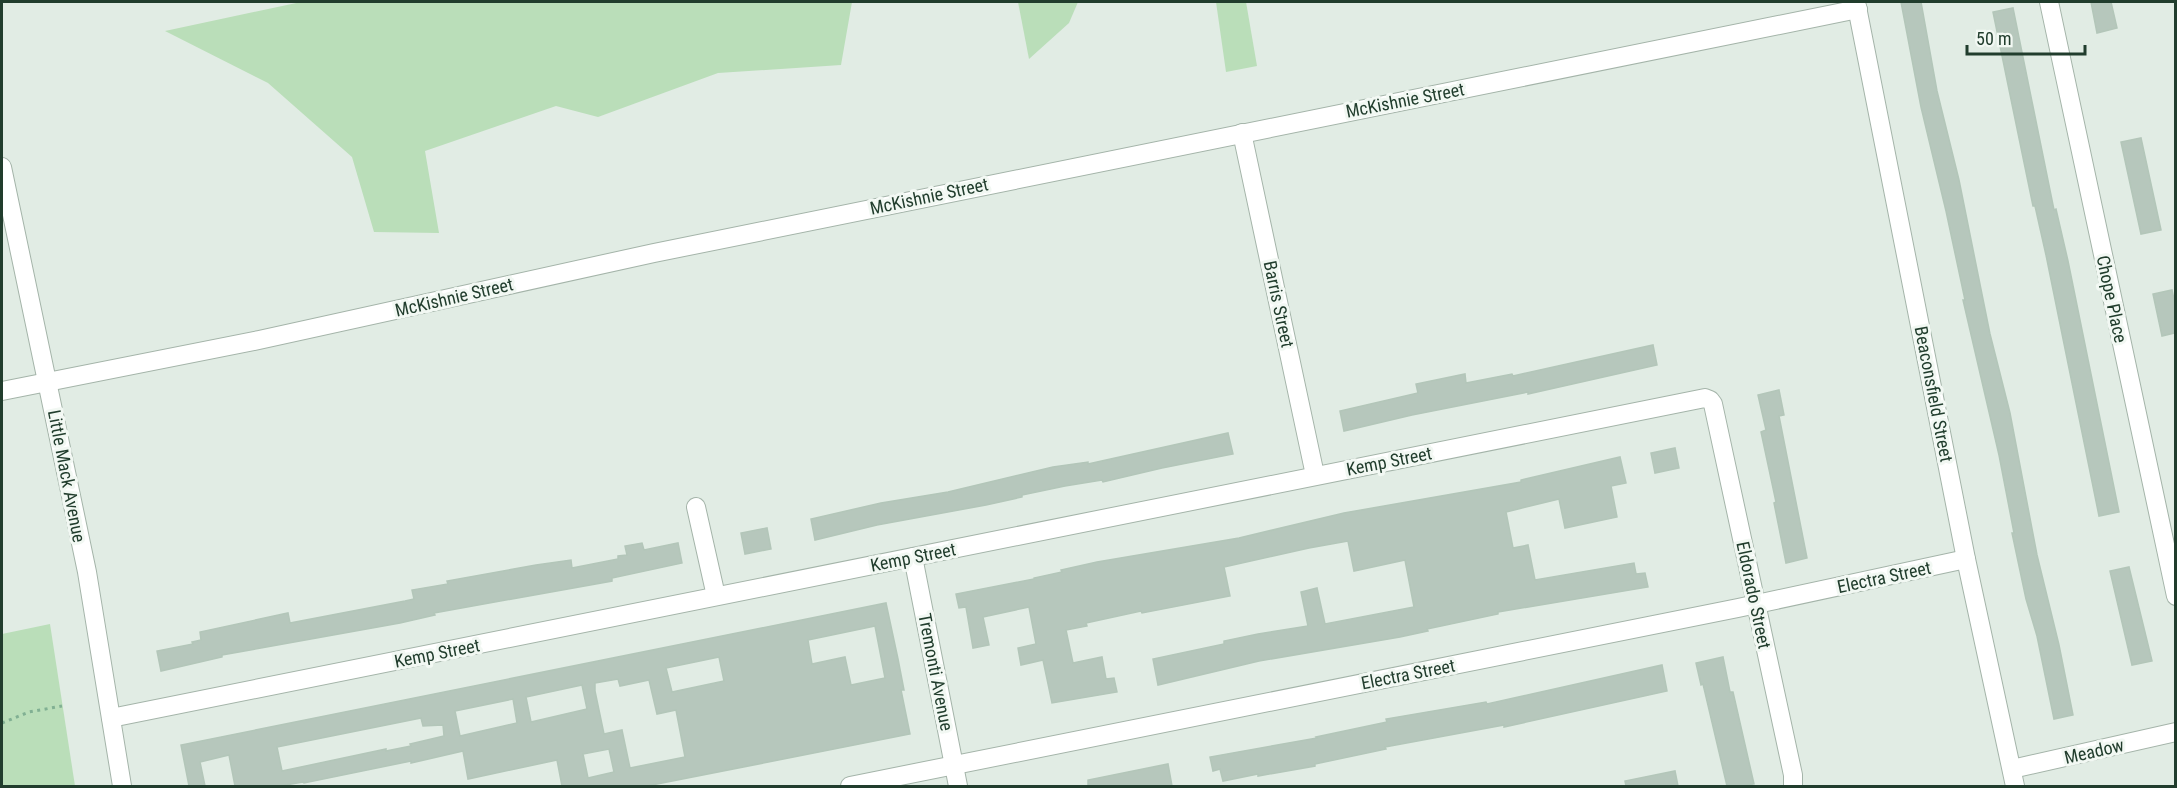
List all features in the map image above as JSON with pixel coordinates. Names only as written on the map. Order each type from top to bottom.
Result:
[{"type":"street","name":"Chope Place","points":[[2049,2],[2175,596]]},
{"type":"street","name":"McKishnie Street","points":[[2,391],[259,340],[676,248],[1857,5]]},
{"type":"street","name":"Beaconsfield Street","points":[[1857,5],[1966,559],[2013,778]]},
{"type":"street","name":"Barris Street","points":[[1242,133],[1315,475]]},
{"type":"street","name":"Little Mack Avenue","points":[[2,167],[87,572],[122,786]]},
{"type":"street","name":"Kemp Street","points":[[111,718],[1705,398],[1713,404]]},
{"type":"street","name":"Eldorado Street","points":[[1713,404],[1793,775],[1793,786]]},
{"type":"street","points":[[696,507],[716,597]]},
{"type":"street","name":"Tremonti Avenue","points":[[913,557],[958,786]]},
{"type":"street","name":"Electra Street","points":[[850,786],[1756,605],[1966,559]]},
{"type":"street","name":"Meadow","points":[[2013,778],[2175,732]]},
{"type":"path","points":[[2,723],[29,712],[62,706]]},
{"type":"green space","points":[[301,2],[852,2],[841,65],[718,73],[598,117],[556,106],[425,151],[439,233],[374,232],[352,157],[268,83],[165,31]]},
{"type":"green space","points":[[1018,2],[1078,2],[1069,23],[1029,59]]},
{"type":"green space","points":[[1216,2],[1246,2],[1257,66],[1226,72]]},
{"type":"green space","points":[[50,624],[75,786],[2,786],[2,634]]},
{"type":"building","points":[[1901,2],[1921,2],[1937,91],[1959,180],[1990,334],[2010,413],[2037,555],[2073,715],[2054,719],[2037,636],[2026,599],[1999,455],[1963,300],[1965,300],[1946,211],[1921,107]]},
{"type":"building","points":[[2091,2],[2111,2],[2117,28],[2097,33]]},
{"type":"building","points":[[2013,8],[2119,512],[2099,516],[2046,255],[2035,206],[2033,206],[1993,12]]},
{"type":"building","points":[[2141,138],[2161,230],[2141,234],[2121,142]]},
{"type":"building","points":[[2172,290],[2175,304],[2175,333],[2162,336],[2153,294]]},
{"type":"building","points":[[1653,345],[1657,365],[1344,431],[1340,411],[1418,393],[1416,384],[1465,374],[1466,383],[1512,374],[1513,376]]},
{"type":"building","points":[[1779,390],[1784,415],[1779,416],[1807,558],[1786,563],[1761,432],[1766,430],[1758,395]]},
{"type":"building","points":[[1228,433],[1233,454],[1103,482],[1102,480],[1065,486],[986,505],[877,525],[815,540],[811,519],[881,503],[948,492],[1053,467],[1088,462],[1088,464]]},
{"type":"building","points":[[1675,448],[1679,468],[1655,473],[1651,453]]},
{"type":"building","points":[[1620,457],[1626,483],[1611,486],[1617,517],[1565,528],[1559,499],[1506,512],[1513,548],[1528,545],[1535,580],[1634,563],[1636,574],[1645,573],[1648,587],[1498,612],[1498,614],[1427,629],[1428,631],[1259,661],[1158,685],[1153,659],[1224,644],[1224,641],[1308,626],[1301,592],[1317,588],[1325,624],[1414,607],[1405,560],[1354,571],[1348,541],[1309,548],[1224,567],[1230,596],[1142,613],[1141,611],[1086,623],[1087,626],[1066,630],[1073,663],[1102,657],[1106,679],[1114,678],[1117,692],[1052,703],[1043,660],[1021,665],[1018,648],[1036,644],[1029,607],[983,617],[989,645],[973,648],[966,607],[959,608],[956,594],[1034,579],[1062,572],[1061,570],[1239,538],[1344,513],[1521,482],[1521,480]]},
{"type":"building","points":[[767,528],[771,549],[745,554],[741,533]]},
{"type":"building","points":[[642,543],[644,550],[678,543],[682,563],[612,578],[612,581],[222,655],[222,657],[161,671],[157,651],[193,644],[192,642],[201,640],[200,632],[288,613],[290,623],[405,601],[414,599],[412,590],[448,584],[447,581],[536,565],[571,560],[572,568],[618,559],[618,556],[627,555],[625,546]]},
{"type":"building","points":[[2129,567],[2152,661],[2132,665],[2110,571]]},
{"type":"building","points":[[886,603],[904,690],[901,690],[910,734],[647,786],[562,786],[557,760],[468,779],[463,751],[411,763],[411,761],[280,786],[235,786],[229,755],[200,762],[205,786],[189,786],[181,745]],"holes":[[[875,626],[885,678],[851,685],[845,657],[812,664],[808,640]],[[719,657],[724,681],[672,692],[666,668]],[[618,679],[620,686],[649,680],[657,714],[676,710],[685,757],[630,768],[622,730],[604,734],[595,683]],[[582,685],[587,709],[531,722],[526,697]],[[513,699],[517,723],[460,736],[455,711]],[[421,718],[423,726],[443,725],[444,736],[410,744],[411,746],[386,751],[386,749],[282,771],[277,747]],[[609,749],[614,772],[588,778],[583,754]]]},
{"type":"building","points":[[1723,657],[1754,784],[1727,786],[1703,684],[1701,685],[1696,663]]},
{"type":"building","points":[[1662,665],[1667,691],[1504,727],[1504,725],[1385,747],[1386,749],[1315,764],[1315,766],[1223,781],[1220,769],[1213,771],[1210,757],[1317,738],[1387,722],[1386,719],[1486,702],[1487,704]]},
{"type":"building","points":[[1168,764],[1172,786],[1088,786],[1088,780]]},
{"type":"building","points":[[1675,771],[1678,786],[1626,786],[1625,781]]}]
